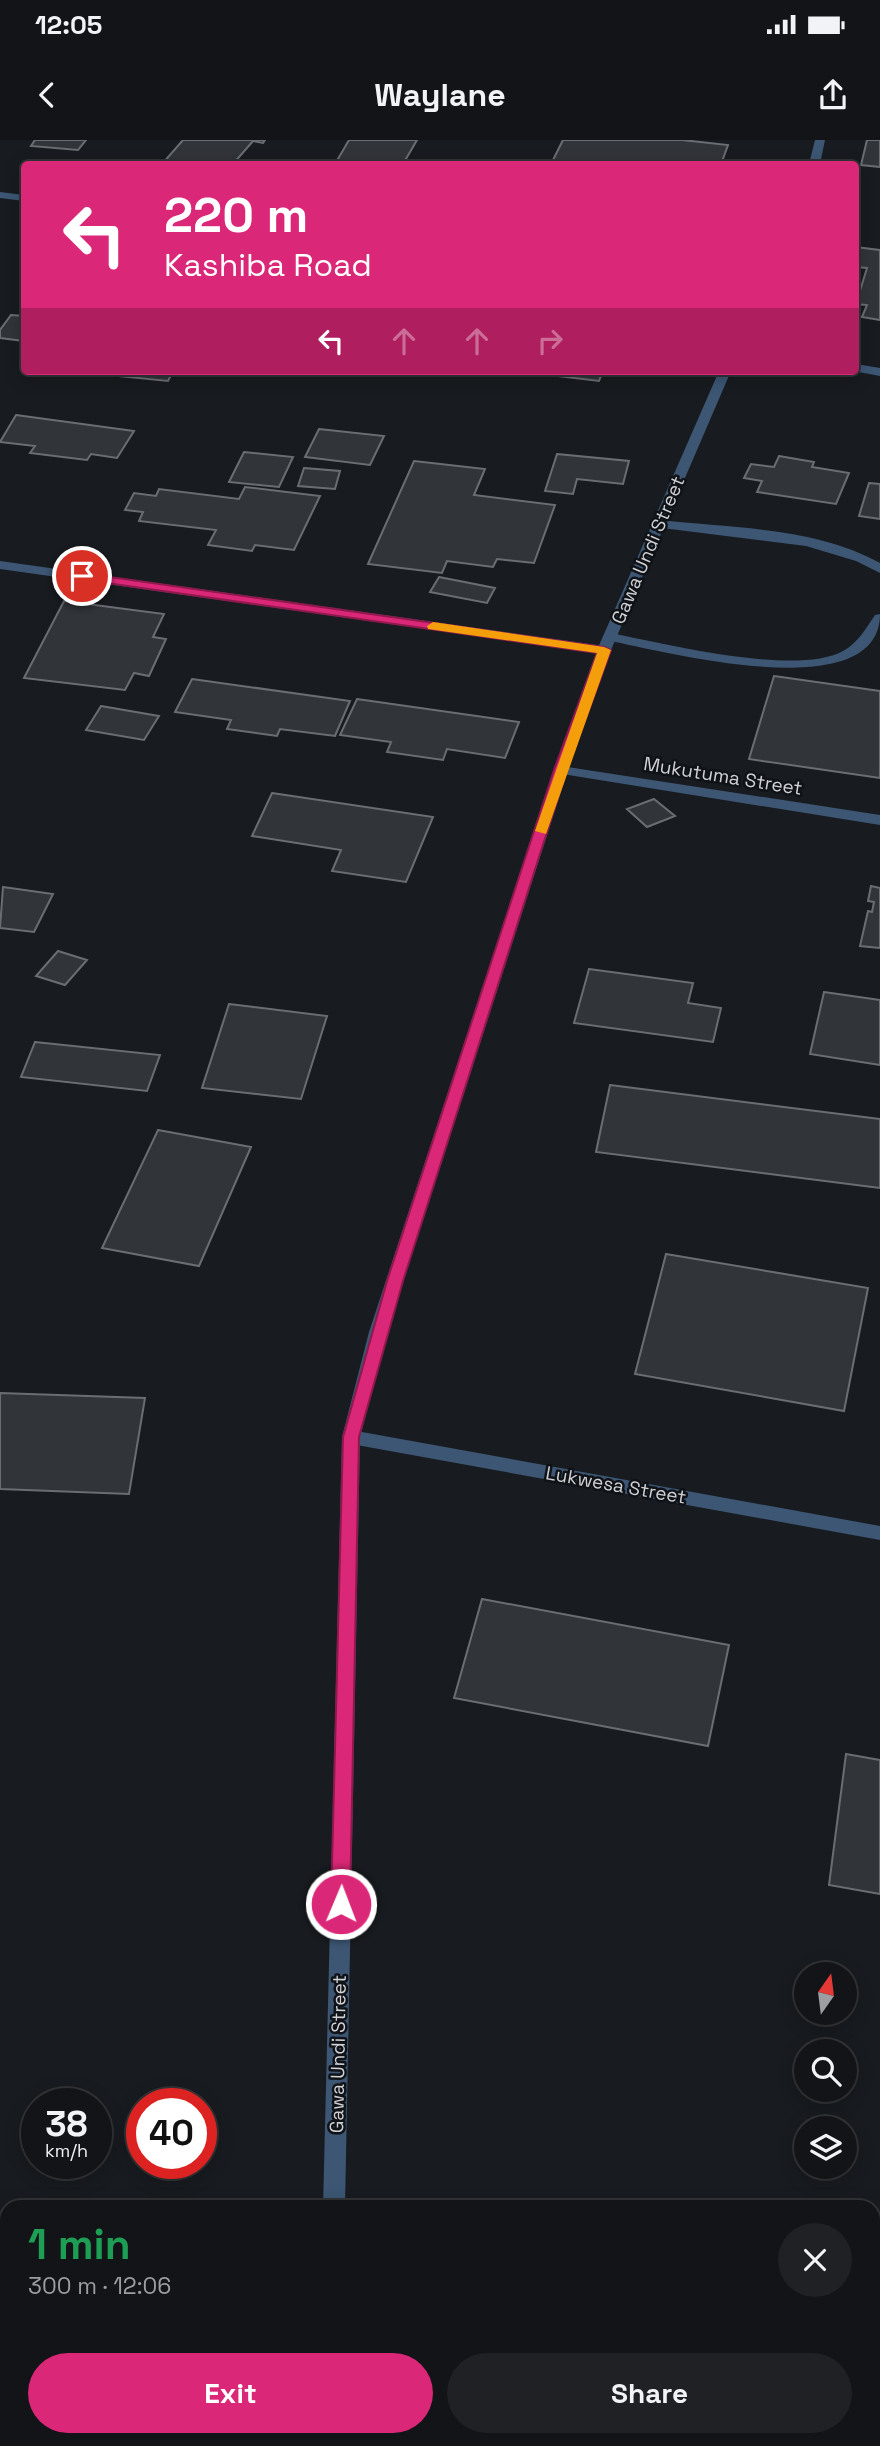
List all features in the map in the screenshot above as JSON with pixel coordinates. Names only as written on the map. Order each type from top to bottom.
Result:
[{"type":"street","points":[[815,161],[820,140]]},
{"type":"street","points":[[0,195],[21,198]]},
{"type":"street","points":[[859,368],[880,372]]},
{"type":"street","name":"Gawa Undi Street","points":[[334,2200],[351,1437],[379,1332],[561,770],[607,644],[723,375]]},
{"type":"street","points":[[659,524],[837,548],[865,558],[880,569]]},
{"type":"street","points":[[0,565],[780,665],[817,664],[846,656],[865,640],[880,618]]},
{"type":"street","name":"Mukutuma Street","points":[[561,770],[880,820]]},
{"type":"street","name":"Lukwesa Street","points":[[351,1437],[880,1533]]},
{"type":"building","points":[[35,140],[86,140],[78,150],[31,146]]},
{"type":"building","points":[[183,140],[265,140],[263,143],[253,141],[236,161],[165,161]]},
{"type":"building","points":[[349,140],[417,140],[405,161],[337,161]]},
{"type":"building","points":[[563,140],[682,140],[728,145],[722,161],[552,161]]},
{"type":"building","points":[[867,140],[880,140],[880,167],[861,165]]},
{"type":"building","points":[[859,247],[880,250],[880,320],[862,317],[867,305],[859,304],[859,294],[867,268],[859,267]]},
{"type":"building","points":[[11,315],[21,316],[21,341],[0,338],[0,330]]},
{"type":"building","points":[[107,375],[171,375],[168,381]]},
{"type":"building","points":[[549,375],[601,375],[599,381]]},
{"type":"building","points":[[16,415],[134,431],[117,458],[91,454],[87,460],[30,453],[35,446],[0,442]]},
{"type":"building","points":[[319,429],[384,436],[370,465],[305,457]]},
{"type":"building","points":[[244,452],[293,457],[279,487],[229,482]]},
{"type":"building","points":[[557,454],[629,461],[623,484],[577,479],[573,494],[545,491]]},
{"type":"building","points":[[779,456],[814,462],[812,467],[849,473],[836,504],[757,492],[762,481],[744,478],[751,464],[774,467]]},
{"type":"building","points":[[414,461],[485,469],[474,495],[555,505],[534,563],[497,559],[493,567],[447,561],[442,573],[368,564]]},
{"type":"building","points":[[304,468],[340,471],[335,489],[298,486]]},
{"type":"building","points":[[869,483],[880,484],[880,519],[859,516]]},
{"type":"building","points":[[245,487],[320,496],[294,550],[255,545],[252,551],[208,545],[216,530],[139,521],[143,512],[125,510],[134,493],[156,496],[159,489],[239,499]]},
{"type":"building","points":[[439,577],[495,588],[487,603],[430,592]]},
{"type":"building","points":[[64,601],[164,614],[153,637],[166,639],[149,676],[134,673],[125,690],[24,678]]},
{"type":"building","points":[[774,676],[880,691],[880,778],[749,759]]},
{"type":"building","points":[[192,679],[350,701],[335,736],[280,729],[277,736],[227,729],[231,720],[175,712]]},
{"type":"building","points":[[357,699],[519,722],[505,758],[447,749],[443,760],[387,752],[391,742],[340,735]]},
{"type":"building","points":[[101,706],[159,716],[144,740],[86,730]]},
{"type":"building","points":[[272,793],[433,817],[406,882],[332,871],[341,850],[252,836]]},
{"type":"building","points":[[654,799],[675,816],[647,827],[627,809]]},
{"type":"building","points":[[871,886],[880,888],[880,948],[860,946],[868,911],[872,912],[874,902],[868,901]]},
{"type":"building","points":[[3,887],[53,894],[34,932],[0,928]]},
{"type":"building","points":[[58,951],[87,960],[65,985],[36,976]]},
{"type":"building","points":[[589,969],[693,983],[688,1003],[721,1008],[713,1042],[574,1023]]},
{"type":"building","points":[[824,992],[880,1000],[880,1065],[810,1054]]},
{"type":"building","points":[[229,1004],[327,1016],[301,1099],[202,1088]]},
{"type":"building","points":[[35,1042],[160,1055],[147,1091],[21,1077]]},
{"type":"building","points":[[610,1085],[880,1119],[880,1188],[596,1152]]},
{"type":"building","points":[[158,1130],[251,1147],[199,1266],[102,1248]]},
{"type":"building","points":[[666,1254],[868,1288],[844,1411],[635,1374]]},
{"type":"building","points":[[0,1393],[145,1398],[129,1494],[0,1489]]},
{"type":"building","points":[[482,1599],[729,1645],[708,1746],[454,1698]]},
{"type":"building","points":[[846,1754],[880,1760],[880,1894],[829,1885]]},
{"type":"slow traffic","points":[[433,626],[604,650],[541,831]]},
{"type":"route","points":[[82,576],[604,650],[561,770],[395,1281],[351,1437],[341,1904]]}]
